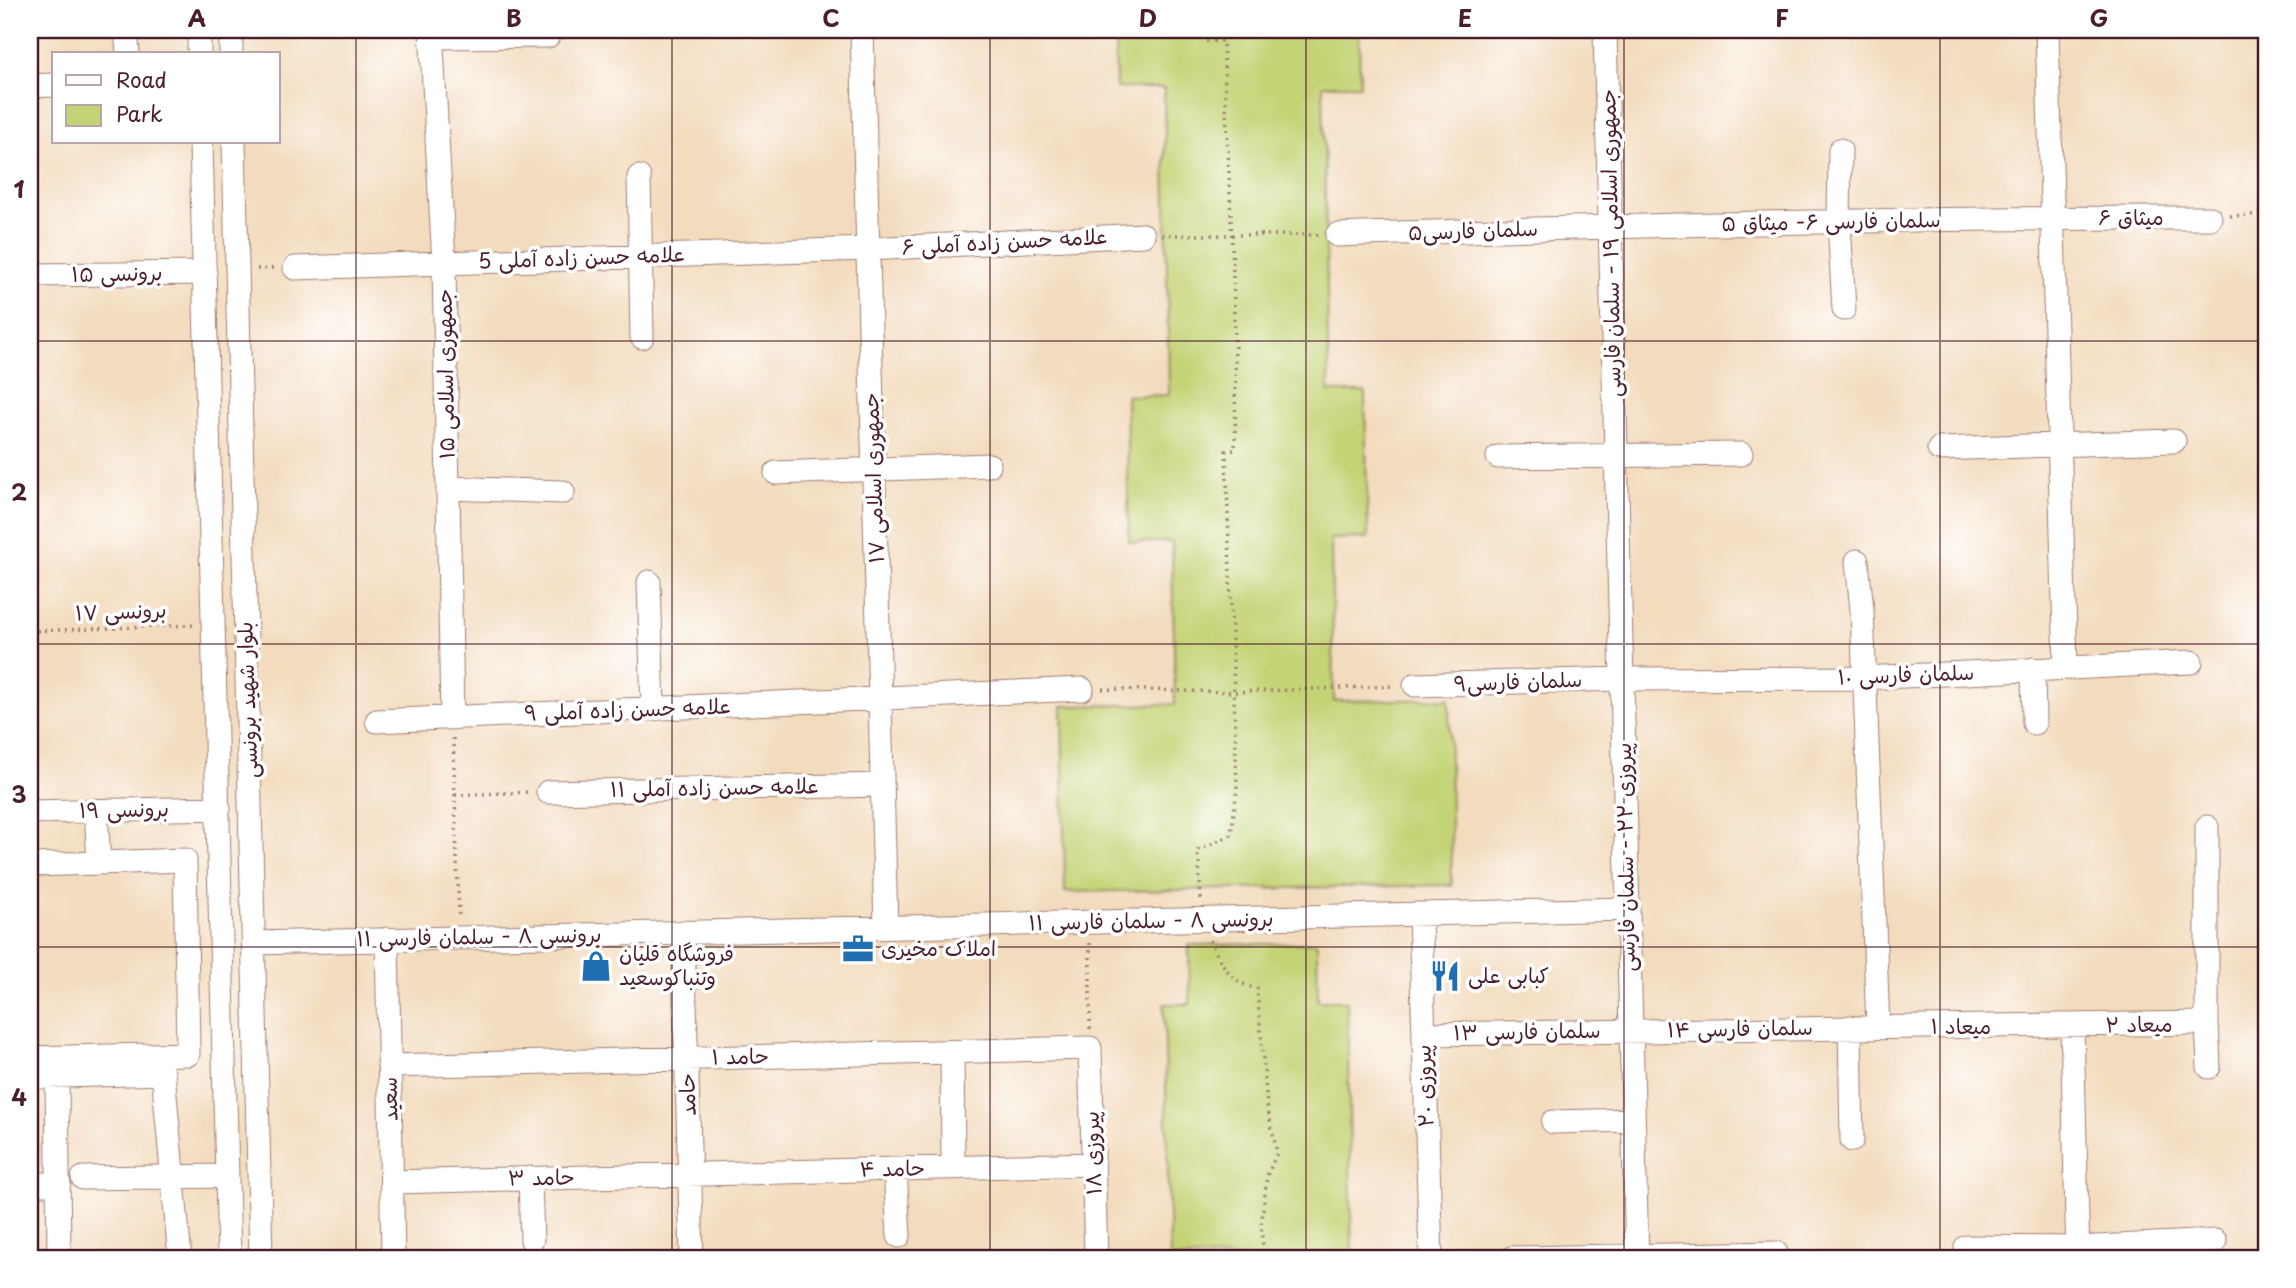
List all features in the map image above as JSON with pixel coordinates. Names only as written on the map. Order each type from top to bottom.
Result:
[{"type":"street","points":[[126,30],[128,52]]},
{"type":"street","points":[[198,30],[199,52]]},
{"type":"street","points":[[231,30],[231,52]]},
{"type":"street","name":"جمهوری اسلامی ۱۷","points":[[862,30],[886,927]]},
{"type":"street","name":"جمهوری اسلامی ۱۹ - سلمان فارسی","points":[[1605,30],[1616,455]]},
{"type":"street","points":[[2047,30],[2066,668]]},
{"type":"street","points":[[432,33],[548,36]]},
{"type":"street","name":"جمهوری اسلامی ۱۵","points":[[432,33],[444,263],[453,718]]},
{"type":"street","points":[[30,86],[52,85]]},
{"type":"street","name":"بلوار شهید برونسی","points":[[201,144],[229,1258]]},
{"type":"street","name":"بلوار شهید برونسی","points":[[234,144],[261,1258]]},
{"type":"street","points":[[1840,150],[1839,222],[1844,309]]},
{"type":"street","points":[[639,177],[642,337]]},
{"type":"street","name":"سلمان فارسی ۶- میثاق ۵","points":[[1610,227],[2052,217]]},
{"type":"street","name":"میثاق ۶","points":[[2052,217],[2210,218]]},
{"type":"street","name":"سلمان فارسی۵","points":[[1337,235],[1610,227]]},
{"type":"street","name":"علامه حسن زاده آملی ۶","points":[[868,249],[1143,235]]},
{"type":"street","name":"علامه حسن زاده آملی 5","points":[[295,268],[868,249]]},
{"type":"street","name":"برونسی ۱۵","points":[[30,275],[205,273]]},
{"type":"street","points":[[1939,449],[2174,441]]},
{"type":"street","points":[[1497,457],[1741,454]]},
{"type":"street","name":"پیروزی ۲۲ - سلمان فارسی","points":[[1616,455],[1637,1257]]},
{"type":"street","points":[[776,473],[989,465]]},
{"type":"street","points":[[448,488],[563,492]]},
{"type":"street","points":[[1857,561],[1862,610],[1878,1027]]},
{"type":"street","points":[[649,582],[653,709]]},
{"type":"street","name":"سلمان فارسی ۱۰","points":[[1622,679],[1863,678],[2190,662]]},
{"type":"street","points":[[2033,670],[2034,723]]},
{"type":"street","name":"سلمان فارسی۹","points":[[1415,685],[1622,679]]},
{"type":"street","name":"علامه حسن زاده آملی ۹","points":[[377,721],[1082,689]]},
{"type":"street","name":"علامه حسن زاده آملی ۱۱","points":[[548,792],[882,785]]},
{"type":"street","name":"برونسی ۱۹","points":[[30,813],[219,808]]},
{"type":"street","points":[[96,811],[99,863]]},
{"type":"street","points":[[2207,827],[2209,1067]]},
{"type":"street","points":[[30,865],[185,860],[188,1054],[30,1058]]},
{"type":"street","name":"برونسی ۸ - سلمان فارسی ۱۱","points":[[255,943],[1628,909]]},
{"type":"street","name":"پیروزی ۲۰","points":[[1420,914],[1431,1258]]},
{"type":"street","name":"حامد","points":[[683,932],[692,1258]]},
{"type":"street","name":"سعید","points":[[387,939],[393,1258]]},
{"type":"street","name":"میعاد ۲","points":[[2072,1026],[2207,1023]]},
{"type":"street","points":[[2072,1026],[2077,1253]]},
{"type":"street","name":"میعاد ۱","points":[[1850,1027],[2072,1026]]},
{"type":"street","points":[[1850,1027],[1852,1140]]},
{"type":"street","name":"سلمان فارسی ۱۴","points":[[1631,1031],[1850,1027]]},
{"type":"street","name":"سلمان فارسی ۱۳","points":[[1424,1034],[1631,1031]]},
{"type":"street","name":"حامد ۱","points":[[389,1066],[1090,1048]]},
{"type":"street","name":"پیروزی ۱۸","points":[[1090,1048],[1096,1258]]},
{"type":"street","points":[[952,1052],[953,1167]]},
{"type":"street","points":[[30,1077],[163,1073],[180,1258]]},
{"type":"street","points":[[57,1077],[59,1258]]},
{"type":"street","points":[[1553,1122],[1633,1120]]},
{"type":"street","name":"حامد ۴","points":[[690,1174],[1093,1164]]},
{"type":"street","points":[[895,1169],[899,1236]]},
{"type":"street","name":"حامد ۳","points":[[391,1182],[690,1174]]},
{"type":"street","points":[[83,1178],[227,1176]]},
{"type":"street","points":[[530,1178],[532,1240]]},
{"type":"street","points":[[30,1184],[59,1184]]},
{"type":"street","points":[[1966,1247],[2077,1253],[2215,1241]]},
{"type":"street","points":[[1512,1258],[1776,1253]]},
{"type":"path","points":[[1204,30],[1204,41],[1223,41],[1236,379],[1235,450],[1226,451],[1237,789],[1231,835],[1198,850],[1202,919],[1216,954],[1229,974],[1257,988],[1267,1105],[1277,1153],[1267,1176],[1261,1226],[1264,1258]]},
{"type":"path","points":[[2210,218],[2266,214]]},
{"type":"path","points":[[1143,235],[1337,235]]},
{"type":"path","points":[[237,270],[295,268]]},
{"type":"path","name":"برونسی ۱۷","points":[[30,631],[214,624]]},
{"type":"path","points":[[1082,689],[1234,692],[1415,685]]},
{"type":"path","points":[[453,718],[459,939]]},
{"type":"path","points":[[455,795],[548,792]]},
{"type":"path","points":[[1090,922],[1090,1048]]},
{"type":"green space","points":[[1115,30],[1359,30],[1360,85],[1323,85],[1329,392],[1365,392],[1368,538],[1331,539],[1334,701],[1449,699],[1452,885],[1065,892],[1062,706],[1175,704],[1172,542],[1129,542],[1126,396],[1169,395],[1164,88],[1116,88]]},
{"type":"green space","points":[[1317,943],[1318,1001],[1347,1001],[1352,1258],[1170,1258],[1164,1004],[1190,1004],[1189,945]]},
{"type":"place","name":"املاک مخیری","points":[[858,949]]},
{"type":"place","name":"فروشگاه قلیان وتنباکوسعید","points":[[596,966]]},
{"type":"place","name":"کبابی علی","points":[[1445,976]]}]
